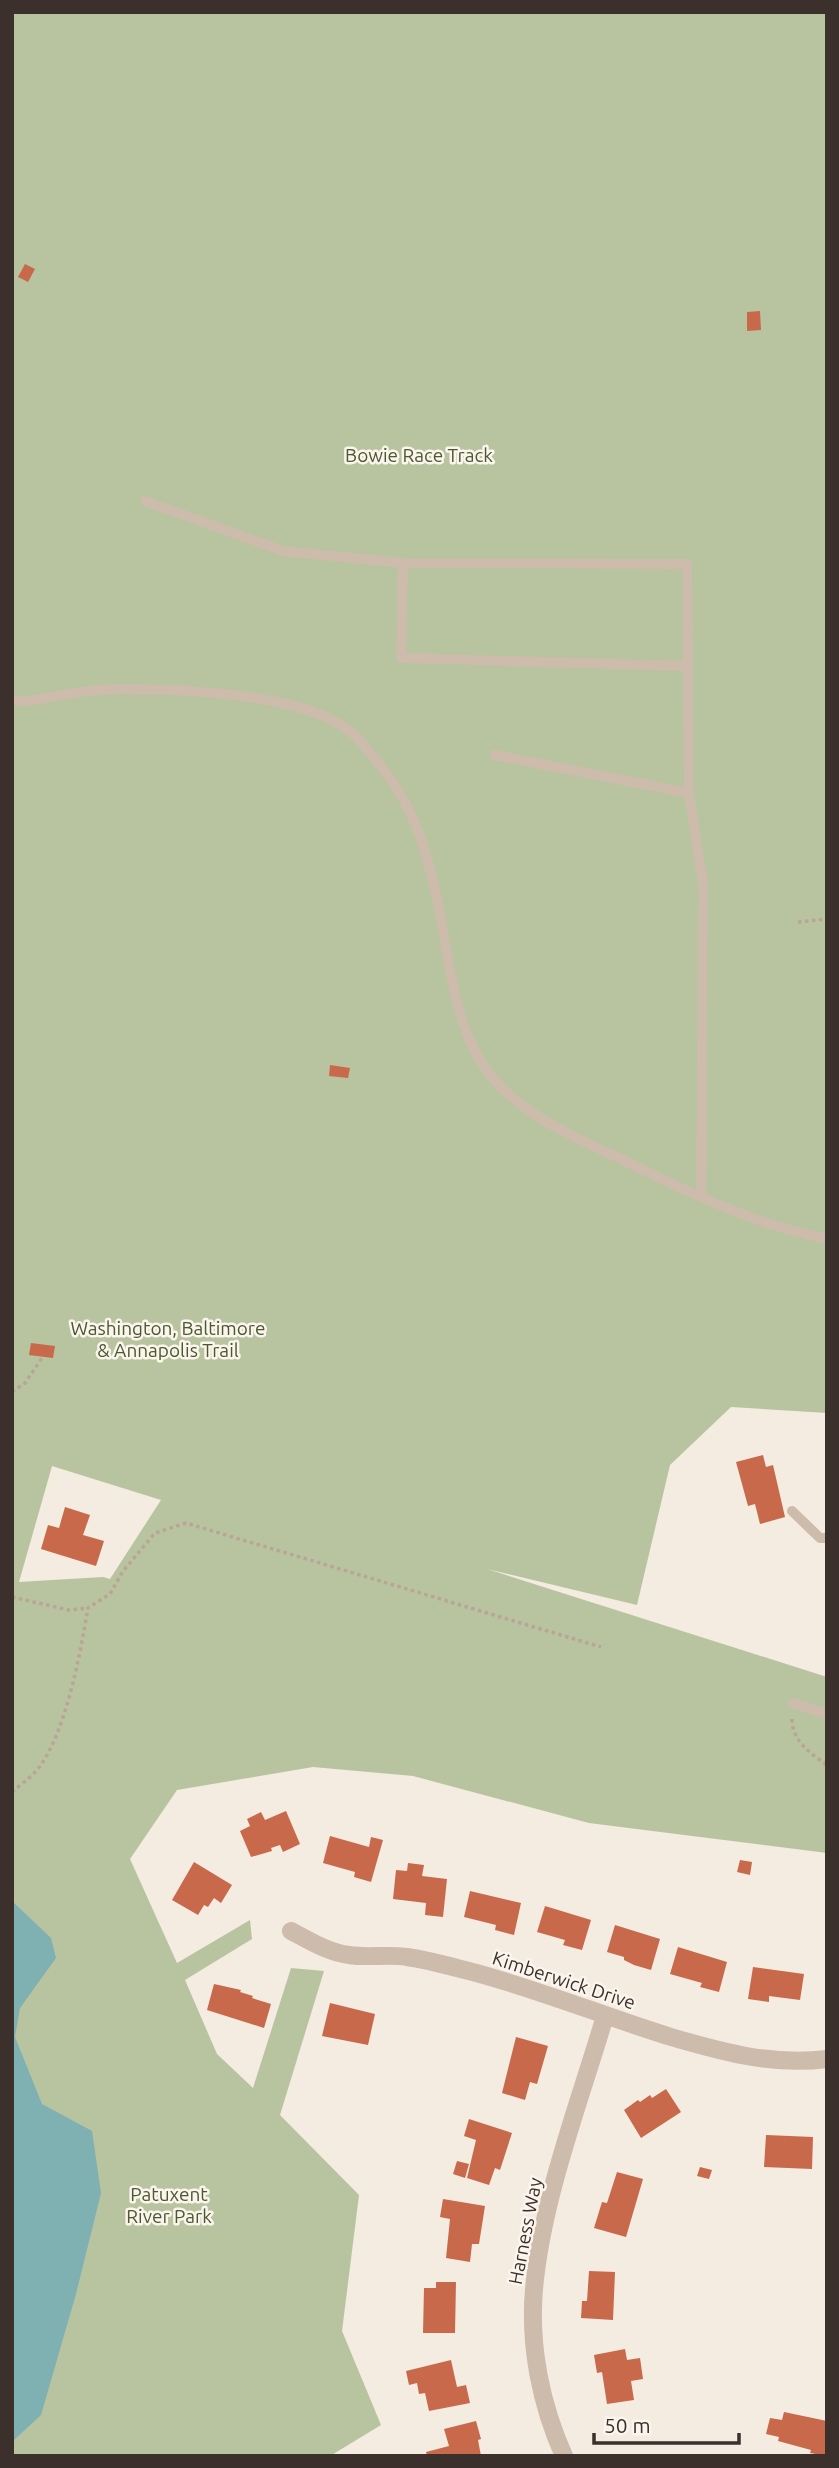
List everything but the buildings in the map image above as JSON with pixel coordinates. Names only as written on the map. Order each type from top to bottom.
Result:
[{"type":"street","name":"Kimberwick Drive","points":[[291,1931],[317,1945],[347,1955],[406,1956],[531,1989],[605,2016],[743,2056],[776,2061],[827,2059]]},
{"type":"street","name":"Harness Way","points":[[564,2456],[548,2416],[539,2377],[533,2328],[533,2291],[549,2202],[605,2016]]},
{"type":"lane","points":[[145,501],[283,551],[403,563],[687,564],[689,793],[703,884],[701,1197]]},
{"type":"lane","points":[[403,563],[401,658],[686,666]]},
{"type":"lane","points":[[12,700],[27,701],[118,689],[219,694],[296,705],[318,713],[352,733],[386,771],[412,813],[436,894],[458,1006],[476,1055],[491,1076],[519,1104],[590,1144],[701,1197],[764,1222],[827,1239]]},
{"type":"lane","points":[[495,755],[689,793]]},
{"type":"lane","points":[[792,1511],[820,1538],[827,1538]]},
{"type":"lane","points":[[793,1703],[827,1714]]},
{"type":"path","points":[[798,922],[827,919]]},
{"type":"path","points":[[12,1392],[25,1383],[42,1358]]},
{"type":"path","points":[[12,1597],[69,1610],[88,1608],[110,1594],[123,1571],[155,1533],[186,1523],[601,1647]]},
{"type":"path","points":[[12,1793],[37,1769],[55,1737],[76,1671],[88,1608]]},
{"type":"path","points":[[793,1703],[792,1725],[798,1740],[810,1754],[827,1765]]},
{"type":"green space","points":[[12,12],[827,12],[827,1413],[731,1407],[670,1465],[637,1605],[487,1569],[827,1677],[827,1853],[589,1823],[413,1776],[313,1767],[177,1790],[130,1859],[177,1963],[250,1920],[252,1939],[185,1980],[217,2054],[253,2088],[291,1968],[324,1971],[280,2115],[359,2195],[342,2331],[381,2425],[330,2456],[12,2456]],"holes":[[[52,1466],[161,1500],[110,1579],[103,1577],[19,1582]]]},
{"type":"water","points":[[12,1901],[51,1938],[56,1958],[20,2008],[15,2037],[42,2104],[92,2131],[101,2193],[76,2294],[41,2415],[12,2442]]},
{"type":"park label","name":"Bowie Race Track","points":[[419,455]]},
{"type":"park label","name":"Washington, Baltimore & Annapolis Trail","points":[[168,1339]]},
{"type":"park label","name":"Patuxent River Park","points":[[169,2205]]}]
